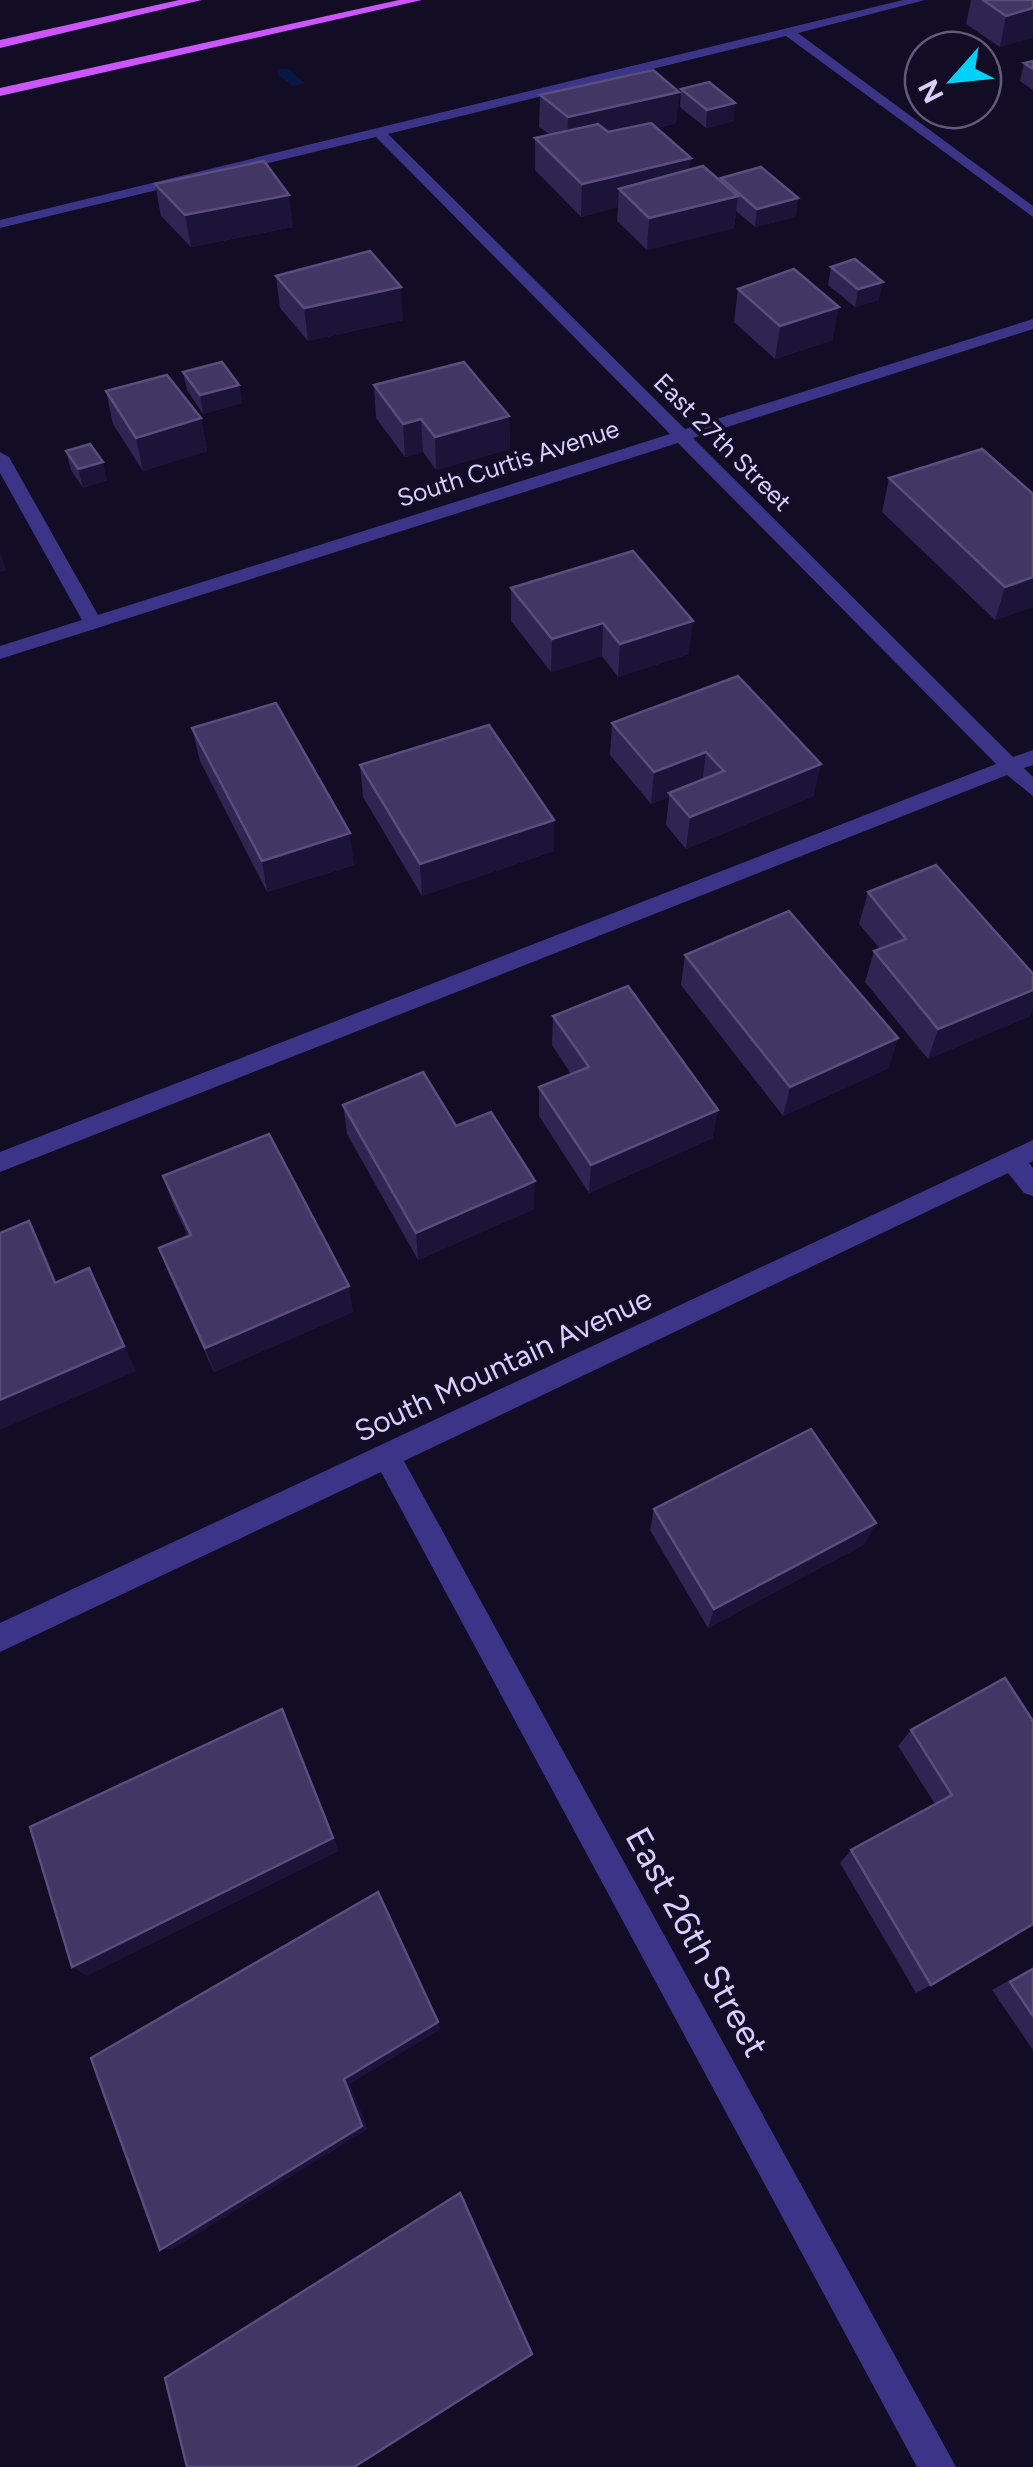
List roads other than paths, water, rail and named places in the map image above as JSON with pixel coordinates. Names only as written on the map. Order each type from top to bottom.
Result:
[{"type":"main road","points":[[0,44],[196,0]]},
{"type":"main road","points":[[0,92],[416,0]]},
{"type":"street","points":[[0,224],[920,0]]},
{"type":"street","points":[[788,32],[1033,213]]},
{"type":"street","name":"East 27th Street","points":[[377,130],[1033,789]]},
{"type":"street","name":"South Curtis Avenue","points":[[0,654],[1033,324]]},
{"type":"street","points":[[0,457],[93,623]]},
{"type":"street","points":[[0,1162],[1033,756]]},
{"type":"street","points":[[1022,1155],[1033,1186]]},
{"type":"street","name":"South Mountain Avenue","points":[[0,1638],[1022,1155]]},
{"type":"street","name":"East 26th Street","points":[[387,1456],[937,2467]]},
{"type":"waterway","points":[[283,72],[298,83]]}]
